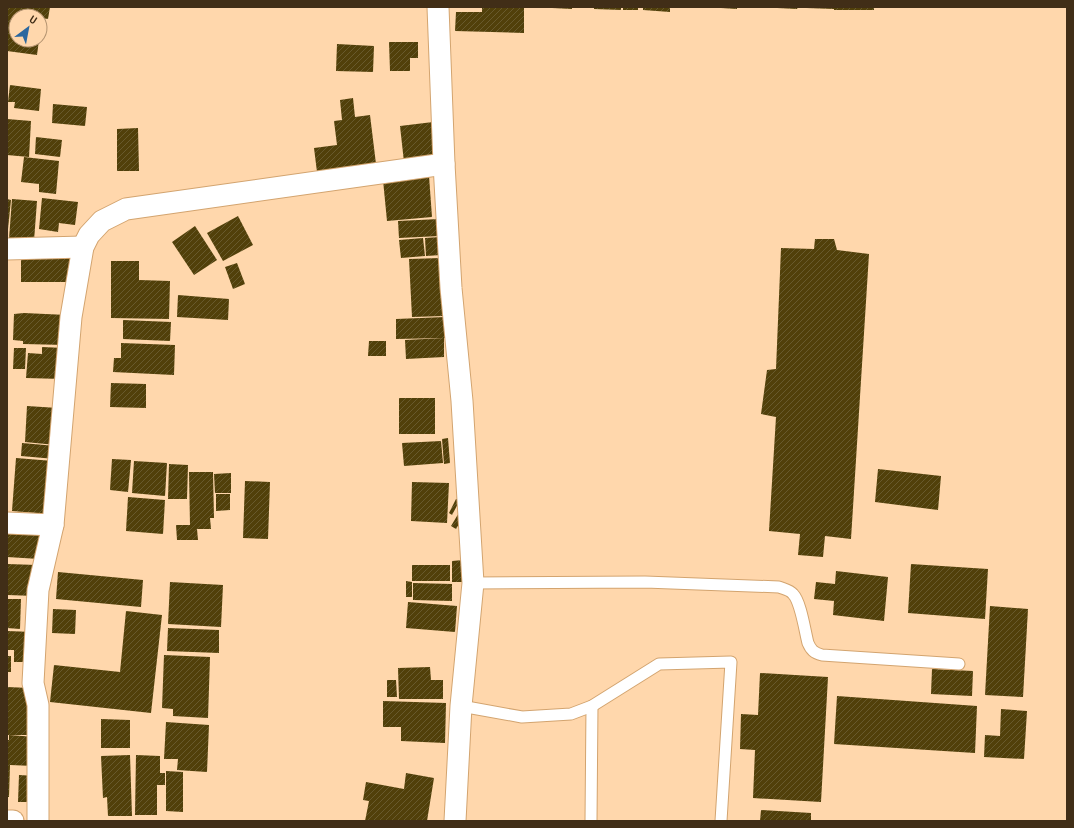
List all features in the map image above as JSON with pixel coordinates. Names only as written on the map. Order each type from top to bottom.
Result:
[{"type":"street","points":[[438,7],[444,164],[451,288],[462,401],[473,583],[461,706],[455,821]]},
{"type":"street","points":[[38,821],[38,705],[33,683],[38,590],[53,525],[71,317],[83,247],[89,235],[102,221],[126,209],[444,164]]},
{"type":"street","points":[[7,249],[83,247]]},
{"type":"street","points":[[7,523],[53,525]]},
{"type":"street","points":[[7,821],[13,821]]},
{"type":"lane","points":[[473,583],[645,582],[779,588],[794,594],[810,649],[815,653],[822,655],[959,664]]},
{"type":"lane","points":[[461,706],[522,717],[571,714],[592,706],[659,664],[731,662],[721,821]]},
{"type":"lane","points":[[591,821],[592,706]]},
{"type":"building","points":[[7,7],[50,7],[48,19],[48,8],[8,8],[8,48],[38,48],[37,55],[7,51]]},
{"type":"building","points":[[482,7],[524,8],[524,33],[455,31],[456,12],[482,12]]},
{"type":"building","points":[[572,7],[572,9],[552,8]]},
{"type":"building","points":[[594,7],[621,7],[621,10],[594,9]]},
{"type":"building","points":[[623,7],[638,7],[638,10],[623,10]]},
{"type":"building","points":[[643,7],[670,7],[670,12],[643,10]]},
{"type":"building","points":[[737,7],[737,9],[721,8]]},
{"type":"building","points":[[777,7],[798,7],[797,9]]},
{"type":"building","points":[[834,7],[834,9],[806,8]]},
{"type":"building","points":[[834,7],[874,7],[874,10],[834,10]]},
{"type":"building","points":[[389,42],[418,42],[418,58],[410,58],[410,71],[390,71]]},
{"type":"building","points":[[337,44],[374,46],[373,72],[336,71]]},
{"type":"building","points":[[10,85],[41,89],[39,111],[14,108],[15,102],[8,102]]},
{"type":"building","points":[[353,98],[355,117],[370,115],[376,164],[317,172],[314,148],[337,145],[334,121],[342,120],[340,100]]},
{"type":"building","points":[[53,104],[87,107],[85,126],[52,123]]},
{"type":"building","points":[[7,119],[31,121],[29,157],[7,155]]},
{"type":"building","points":[[433,122],[437,159],[404,162],[400,126]]},
{"type":"building","points":[[138,128],[139,171],[117,171],[117,129]]},
{"type":"building","points":[[36,137],[62,140],[60,157],[35,154]]},
{"type":"building","points":[[24,157],[59,161],[56,194],[39,192],[39,184],[21,182]]},
{"type":"building","points":[[429,176],[432,217],[387,221],[383,180]]},
{"type":"building","points":[[42,198],[78,202],[75,225],[59,223],[58,232],[39,229]]},
{"type":"building","points":[[7,199],[11,200],[8,229],[7,229]]},
{"type":"building","points":[[12,199],[37,201],[34,241],[9,239]]},
{"type":"building","points":[[238,216],[253,245],[223,261],[207,233]]},
{"type":"building","points":[[439,219],[440,236],[399,238],[398,221]]},
{"type":"building","points":[[195,226],[217,260],[194,275],[172,242]]},
{"type":"building","points":[[440,237],[441,255],[426,256],[425,238]]},
{"type":"building","points":[[423,238],[425,256],[401,258],[399,240]]},
{"type":"building","points":[[815,239],[834,239],[837,250],[869,254],[851,539],[825,536],[823,557],[798,555],[800,534],[769,531],[776,417],[761,414],[767,370],[776,369],[781,248],[814,249]]},
{"type":"building","points":[[21,253],[76,254],[76,282],[21,282]]},
{"type":"building","points":[[441,258],[444,316],[412,317],[409,259]]},
{"type":"building","points":[[111,261],[139,261],[139,280],[170,281],[169,319],[111,318]]},
{"type":"building","points":[[237,263],[245,284],[233,289],[225,267]]},
{"type":"building","points":[[178,295],[229,299],[228,320],[177,317]]},
{"type":"building","points":[[14,314],[67,315],[66,345],[23,344],[23,341],[13,340]]},
{"type":"building","points":[[445,317],[446,338],[396,339],[396,319]]},
{"type":"building","points":[[123,320],[171,322],[170,341],[123,339]]},
{"type":"building","points":[[444,338],[444,357],[406,359],[405,340]]},
{"type":"building","points":[[369,341],[386,341],[386,356],[368,356]]},
{"type":"building","points":[[121,343],[175,345],[174,375],[113,372],[114,358],[121,358]]},
{"type":"building","points":[[42,347],[64,348],[62,379],[26,378],[28,353],[42,354]]},
{"type":"building","points":[[14,348],[26,348],[25,369],[13,369]]},
{"type":"building","points":[[111,383],[146,384],[146,408],[110,407]]},
{"type":"building","points":[[399,398],[435,398],[435,434],[399,434]]},
{"type":"building","points":[[27,406],[58,408],[56,445],[25,442]]},
{"type":"building","points":[[448,438],[450,463],[444,464],[442,439]]},
{"type":"building","points":[[441,441],[443,463],[404,466],[402,443]]},
{"type":"building","points":[[22,443],[56,446],[55,459],[21,456]]},
{"type":"building","points":[[16,458],[53,461],[49,514],[12,511]]},
{"type":"building","points":[[112,459],[131,460],[128,492],[110,490]]},
{"type":"building","points":[[134,461],[167,463],[165,496],[132,493]]},
{"type":"building","points":[[169,464],[188,465],[187,499],[168,499]]},
{"type":"building","points":[[878,469],[941,476],[938,510],[875,502]]},
{"type":"building","points":[[189,472],[213,472],[214,518],[210,518],[211,529],[197,529],[198,540],[177,540],[176,525],[190,525]]},
{"type":"building","points":[[231,473],[231,493],[215,493],[214,474]]},
{"type":"building","points":[[245,481],[270,482],[268,539],[243,538]]},
{"type":"building","points":[[412,482],[449,483],[447,523],[411,521]]},
{"type":"building","points":[[216,494],[230,494],[230,510],[216,511]]},
{"type":"building","points":[[128,497],[165,500],[163,534],[126,531]]},
{"type":"building","points":[[456,499],[460,500],[452,515],[449,513]]},
{"type":"building","points":[[460,511],[465,514],[456,529],[451,526]]},
{"type":"building","points":[[7,531],[41,533],[39,559],[7,557]]},
{"type":"building","points":[[463,560],[463,582],[452,582],[452,561]]},
{"type":"building","points":[[7,564],[37,565],[36,596],[7,595]]},
{"type":"building","points":[[911,564],[988,569],[985,619],[908,613]]},
{"type":"building","points":[[412,565],[450,565],[450,581],[412,581]]},
{"type":"building","points":[[836,571],[888,577],[884,621],[833,615],[834,601],[814,599],[816,582],[835,584]]},
{"type":"building","points":[[58,572],[143,580],[141,607],[56,599]]},
{"type":"building","points":[[406,581],[412,582],[412,597],[406,597]]},
{"type":"building","points":[[170,582],[223,585],[221,627],[168,624]]},
{"type":"building","points":[[413,583],[452,584],[452,601],[413,600]]},
{"type":"building","points":[[7,599],[21,599],[20,629],[7,628]]},
{"type":"building","points":[[408,602],[457,606],[455,632],[406,628]]},
{"type":"building","points":[[990,606],[1028,609],[1023,697],[985,695]]},
{"type":"building","points":[[53,609],[76,610],[75,634],[52,633]]},
{"type":"building","points":[[126,611],[162,615],[151,713],[50,702],[54,665],[120,672]]},
{"type":"building","points":[[168,628],[219,630],[219,653],[167,651]]},
{"type":"building","points":[[7,631],[33,632],[33,662],[14,662],[14,650],[7,650]]},
{"type":"building","points":[[164,655],[210,657],[208,718],[173,716],[173,709],[162,708]]},
{"type":"building","points":[[7,656],[11,656],[11,672],[7,672]]},
{"type":"building","points":[[430,667],[431,680],[443,680],[443,699],[399,699],[398,668]]},
{"type":"building","points":[[932,669],[973,671],[972,696],[931,694]]},
{"type":"building","points":[[760,673],[828,677],[821,802],[753,798],[755,750],[740,749],[741,714],[758,715]]},
{"type":"building","points":[[387,680],[396,680],[397,697],[387,697]]},
{"type":"building","points":[[7,687],[30,688],[28,735],[7,735]]},
{"type":"building","points":[[837,696],[977,706],[975,753],[834,744]]},
{"type":"building","points":[[383,701],[446,703],[445,743],[401,741],[401,727],[383,727]]},
{"type":"building","points":[[1001,709],[1027,711],[1024,759],[984,757],[985,735],[1000,736]]},
{"type":"building","points":[[101,719],[130,720],[130,748],[101,748]]},
{"type":"building","points":[[166,722],[209,725],[207,772],[177,770],[178,759],[164,759]]},
{"type":"building","points":[[9,735],[36,737],[34,766],[10,765],[9,797],[7,797],[7,740],[9,740]]},
{"type":"building","points":[[130,755],[132,816],[108,816],[107,797],[103,798],[101,756]]},
{"type":"building","points":[[136,755],[160,756],[160,773],[165,773],[165,785],[157,785],[157,815],[135,815]]},
{"type":"building","points":[[166,771],[183,772],[183,812],[166,811]]},
{"type":"building","points":[[406,773],[434,778],[427,821],[365,821],[369,801],[363,800],[366,782],[404,789]]},
{"type":"building","points":[[19,775],[36,776],[35,802],[18,802]]},
{"type":"building","points":[[761,810],[811,813],[811,821],[760,821]]}]
